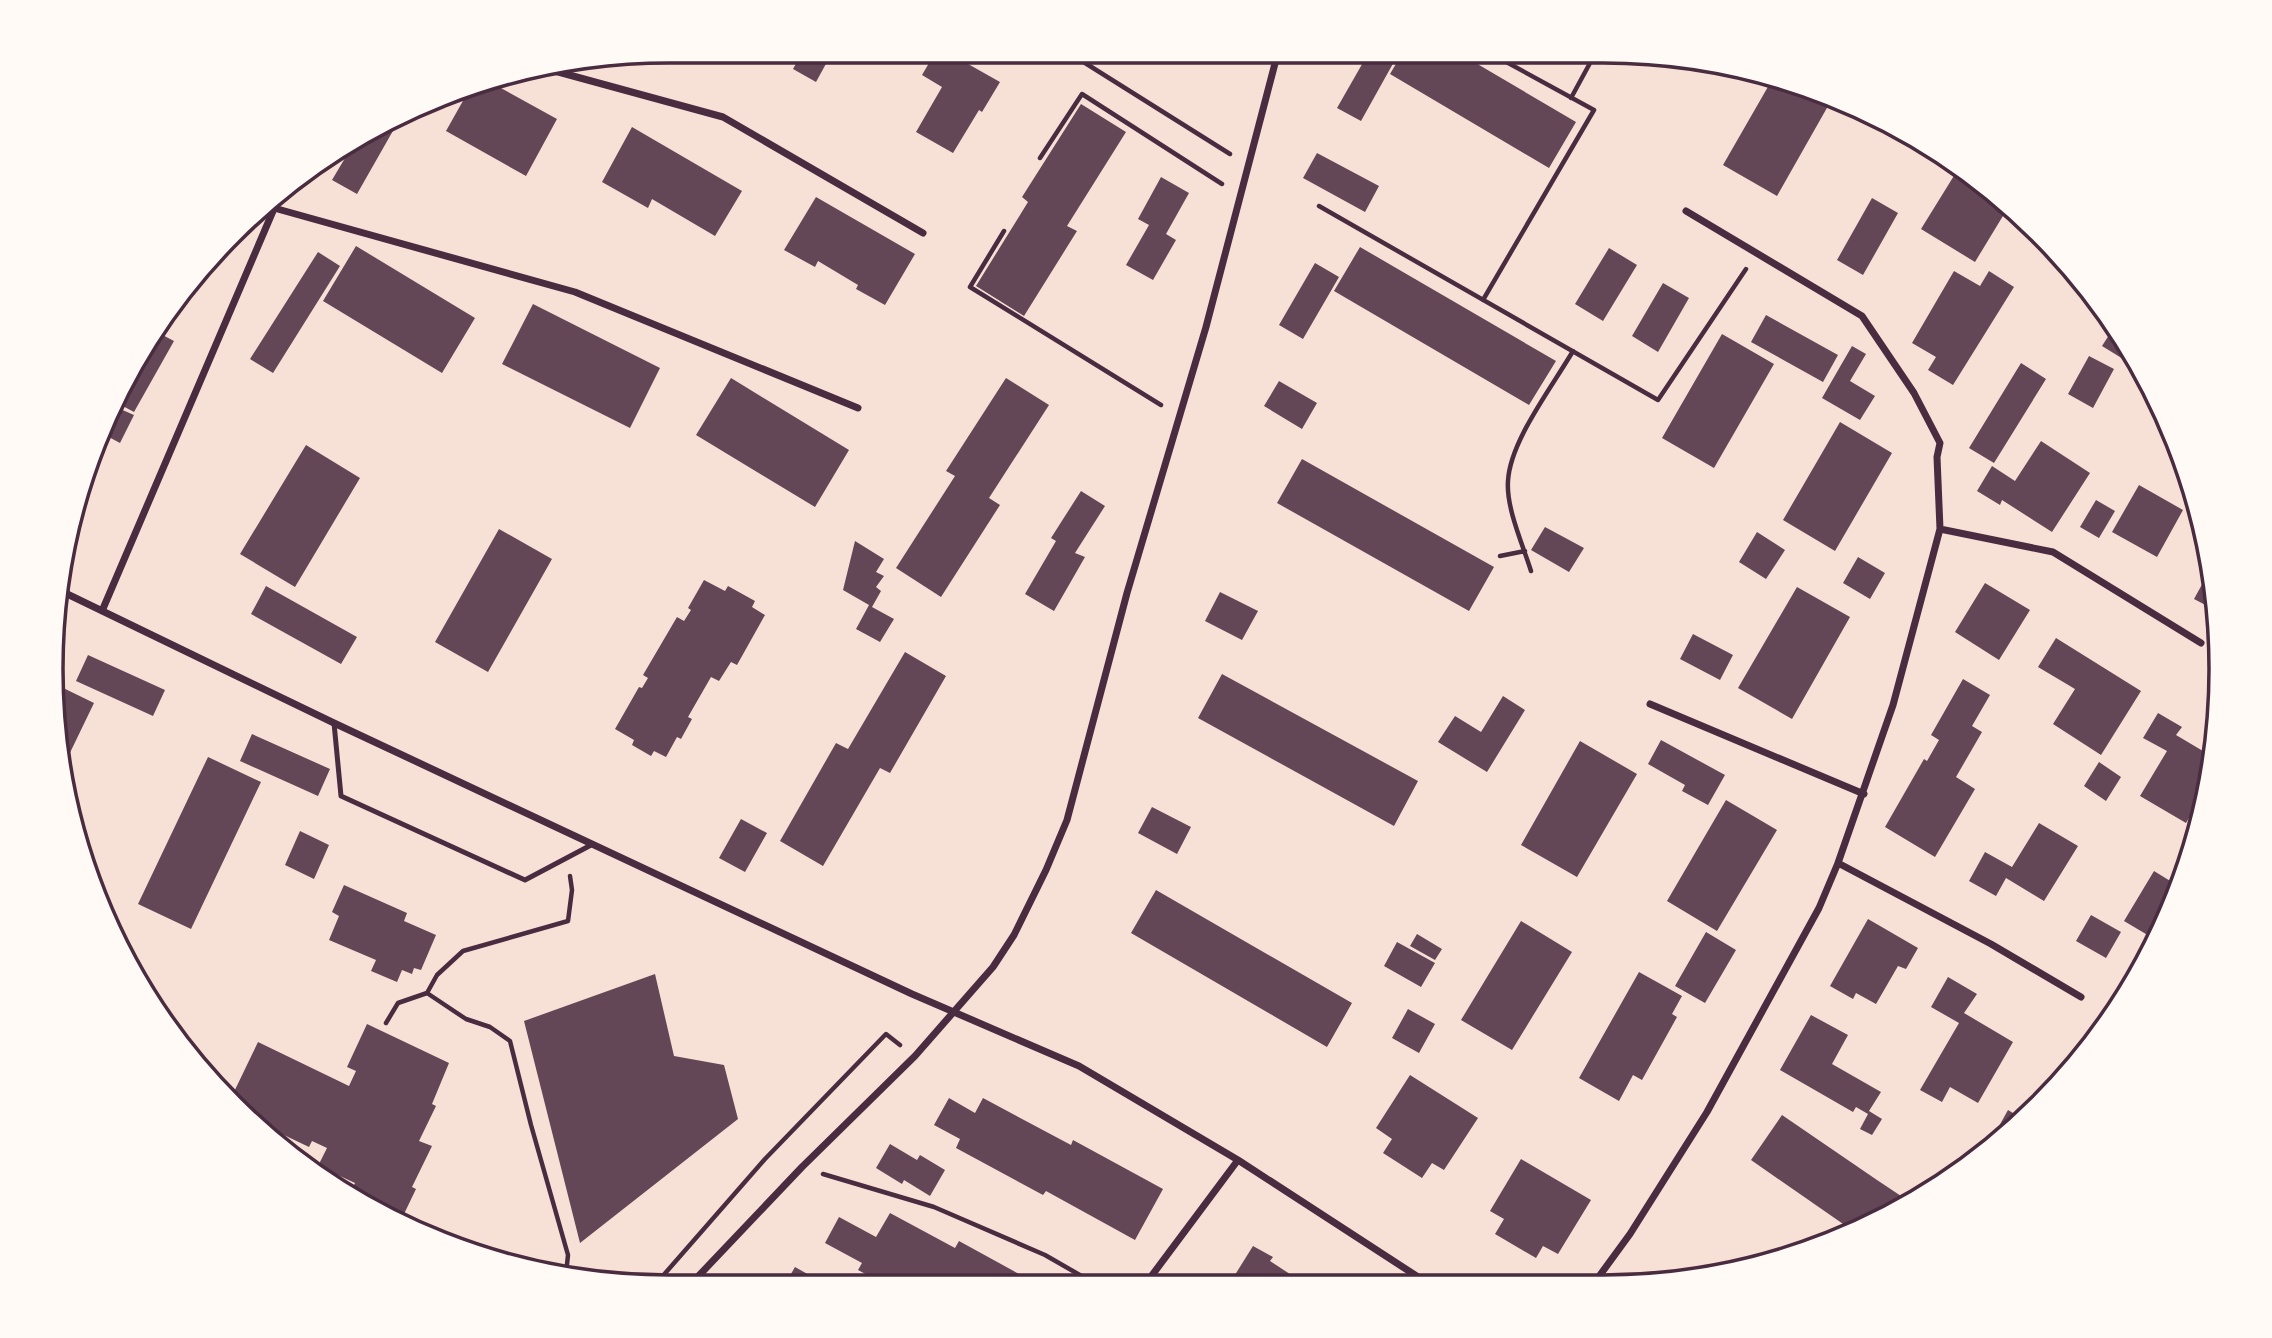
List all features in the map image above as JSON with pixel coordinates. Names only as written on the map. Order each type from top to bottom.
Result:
[{"type":"street","points":[[700,1275],[802,1167],[915,1056],[993,967],[1014,935],[1059,843],[1127,593],[1180,417],[1275,63]]},
{"type":"street","points":[[562,73],[723,117],[923,233]]},
{"type":"street","points":[[275,208],[576,292],[858,408]]},
{"type":"street","points":[[103,611],[273,209]]},
{"type":"street","points":[[1600,1275],[1630,1234],[1707,1112],[1819,908],[1864,793],[1893,705],[1940,529],[1937,457],[1940,443],[1914,393],[1862,316],[1686,211]]},
{"type":"street","points":[[1940,529],[2053,552],[2202,643]]},
{"type":"street","points":[[68,594],[593,844],[955,1012],[1079,1066],[1238,1160],[1415,1275]]},
{"type":"street","points":[[1650,704],[1864,793]]},
{"type":"street","points":[[1838,863],[1991,944],[2081,997]]},
{"type":"street","points":[[1152,1275],[1238,1160]]},
{"type":"lane","points":[[334,723],[341,796],[525,880],[593,844]]},
{"type":"path","points":[[1085,63],[1248,166]]},
{"type":"path","points":[[1483,300],[1594,110],[1508,63]]},
{"type":"path","points":[[1571,98],[1590,63]]},
{"type":"path","points":[[1041,158],[1082,94],[1241,196]]},
{"type":"path","points":[[1319,206],[1658,400],[1756,254]]},
{"type":"path","points":[[1004,232],[970,287],[1180,417]]},
{"type":"path","points":[[1531,570],[1513,514],[1508,482],[1511,466],[1517,443],[1573,351]]},
{"type":"path","points":[[1500,556],[1525,551]]},
{"type":"path","points":[[386,1023],[398,1003],[427,993],[437,975],[463,951],[568,921],[572,890],[566,858]]},
{"type":"path","points":[[427,993],[466,1019],[490,1027],[510,1041],[568,1255],[567,1266]]},
{"type":"path","points":[[664,1275],[765,1159],[886,1034],[915,1056]]},
{"type":"path","points":[[802,1167],[934,1207],[1045,1255],[1080,1275]]},
{"type":"building","points":[[796,63],[826,63],[816,82],[793,69]]},
{"type":"building","points":[[929,63],[966,63],[1000,82],[953,153],[916,132],[942,87],[922,75]]},
{"type":"building","points":[[1363,63],[1393,63],[1361,121],[1337,108]]},
{"type":"building","points":[[1396,63],[1476,63],[1576,122],[1549,168],[1390,74]]},
{"type":"building","points":[[1768,86],[1828,106],[1777,196],[1723,165]]},
{"type":"building","points":[[500,88],[557,119],[526,176],[446,131],[464,99]]},
{"type":"building","points":[[1081,104],[1126,132],[1067,226],[1077,231],[1024,316],[976,286],[1028,202],[1022,197]]},
{"type":"building","points":[[632,127],[742,191],[715,236],[652,199],[648,208],[602,182]]},
{"type":"building","points":[[394,129],[357,194],[332,180],[346,156]]},
{"type":"building","points":[[1317,153],[1379,186],[1365,212],[1303,178]]},
{"type":"building","points":[[1954,175],[2004,214],[1975,262],[1921,229]]},
{"type":"building","points":[[1161,177],[1189,193],[1166,234],[1176,240],[1153,280],[1126,265],[1149,225],[1138,219]]},
{"type":"building","points":[[816,197],[915,254],[885,305],[856,289],[858,285],[818,261],[815,267],[784,250]]},
{"type":"building","points":[[1872,198],[1898,213],[1863,275],[1837,260]]},
{"type":"building","points":[[356,246],[475,318],[442,373],[323,301]]},
{"type":"building","points":[[1360,247],[1556,361],[1529,405],[1334,291]]},
{"type":"building","points":[[1609,248],[1637,265],[1603,321],[1575,304]]},
{"type":"building","points":[[318,252],[340,266],[273,373],[250,359]]},
{"type":"building","points":[[1315,263],[1339,277],[1303,339],[1279,325]]},
{"type":"building","points":[[1954,271],[1980,286],[1989,271],[2014,287],[1953,385],[1928,370],[1936,357],[1912,343]]},
{"type":"building","points":[[1663,283],[1689,298],[1658,352],[1632,336]]},
{"type":"building","points":[[533,304],[660,368],[630,428],[502,364]]},
{"type":"building","points":[[1766,315],[1838,355],[1823,382],[1751,342]]},
{"type":"building","points":[[1722,334],[1774,364],[1714,468],[1662,438]]},
{"type":"building","points":[[163,335],[174,341],[134,412],[123,406]]},
{"type":"building","points":[[2109,335],[2124,360],[2102,346]]},
{"type":"building","points":[[1852,346],[1866,354],[1850,381],[1875,396],[1860,420],[1822,398]]},
{"type":"building","points":[[2089,356],[2114,369],[2093,408],[2068,394]]},
{"type":"building","points":[[2021,363],[2046,379],[1994,463],[1969,448]]},
{"type":"building","points":[[731,378],[849,450],[815,507],[696,435]]},
{"type":"building","points":[[1006,378],[1049,405],[989,498],[1000,505],[941,597],[896,568],[955,476],[946,471]]},
{"type":"building","points":[[1279,381],[1317,403],[1302,429],[1264,406]]},
{"type":"building","points":[[121,409],[134,415],[120,443],[109,437]]},
{"type":"building","points":[[1840,422],[1892,453],[1835,551],[1783,520]]},
{"type":"building","points":[[2041,441],[2090,473],[2052,532],[2002,500],[2000,505],[1977,491],[1992,466],[2015,481]]},
{"type":"building","points":[[306,445],[360,478],[295,587],[240,554]]},
{"type":"building","points":[[1302,459],[1494,567],[1469,611],[1277,503]]},
{"type":"building","points":[[2139,485],[2183,510],[2157,557],[2112,532]]},
{"type":"building","points":[[1081,491],[1105,506],[1075,553],[1085,557],[1054,611],[1025,594],[1056,541],[1051,538]]},
{"type":"building","points":[[2096,500],[2115,511],[2099,538],[2080,527]]},
{"type":"building","points":[[1545,527],[1584,548],[1569,572],[1531,550]]},
{"type":"building","points":[[499,529],[552,559],[488,672],[435,642]]},
{"type":"building","points":[[1757,532],[1785,550],[1766,579],[1739,562]]},
{"type":"building","points":[[855,541],[884,559],[876,572],[884,576],[876,587],[881,591],[872,607],[894,619],[880,642],[856,629],[869,605],[843,590]]},
{"type":"building","points":[[1858,557],[1885,573],[1870,599],[1843,583]]},
{"type":"building","points":[[704,580],[725,591],[728,586],[755,601],[752,607],[765,615],[737,665],[731,662],[719,681],[711,677],[688,717],[692,719],[681,739],[677,737],[666,757],[654,751],[651,756],[632,745],[634,740],[615,729],[639,687],[642,688],[648,678],[643,675],[677,617],[684,621],[691,610],[688,608]]},
{"type":"building","points":[[1985,583],[2030,610],[1999,660],[1955,632]]},
{"type":"building","points":[[2203,583],[2206,605],[2194,599]]},
{"type":"building","points":[[266,586],[357,637],[341,664],[251,614]]},
{"type":"building","points":[[1797,587],[1850,617],[1792,719],[1738,688]]},
{"type":"building","points":[[1220,592],[1258,611],[1242,640],[1205,621]]},
{"type":"building","points":[[1693,634],[1733,655],[1720,680],[1680,659]]},
{"type":"building","points":[[2056,638],[2141,691],[2101,755],[2053,724],[2075,689],[2038,667]]},
{"type":"building","points":[[905,652],[946,676],[890,773],[880,768],[823,866],[780,841],[836,743],[848,749]]},
{"type":"building","points":[[88,655],[165,690],[153,716],[76,681]]},
{"type":"building","points":[[1222,674],[1418,781],[1394,826],[1198,718]]},
{"type":"building","points":[[1963,679],[1990,695],[1972,726],[1982,732],[1956,777],[1975,789],[1935,857],[1885,827],[1924,759],[1927,761],[1939,740],[1931,735]]},
{"type":"building","points":[[63,688],[94,703],[69,754]]},
{"type":"building","points":[[1503,696],[1525,710],[1487,772],[1438,742],[1455,716],[1481,732]]},
{"type":"building","points":[[2158,713],[2182,727],[2176,735],[2203,751],[2190,815],[2186,823],[2140,796],[2167,751],[2143,738]]},
{"type":"building","points":[[252,734],[330,769],[318,796],[240,761]]},
{"type":"building","points":[[1661,740],[1725,775],[1708,805],[1682,791],[1685,785],[1648,764]]},
{"type":"building","points":[[1580,741],[1637,774],[1577,877],[1521,845]]},
{"type":"building","points":[[208,757],[261,782],[191,929],[138,904]]},
{"type":"building","points":[[2099,762],[2121,777],[2106,801],[2084,786]]},
{"type":"building","points":[[1726,800],[1777,830],[1717,931],[1667,901]]},
{"type":"building","points":[[1152,807],[1191,827],[1177,854],[1138,833]]},
{"type":"building","points":[[741,819],[767,833],[745,872],[719,858]]},
{"type":"building","points":[[2039,823],[2078,846],[2044,901],[2006,878],[1996,896],[1969,881],[1985,852],[2012,867]]},
{"type":"building","points":[[300,831],[329,845],[314,879],[285,865]]},
{"type":"building","points":[[2154,871],[2171,881],[2148,935],[2124,921]]},
{"type":"building","points":[[344,885],[407,913],[404,921],[436,935],[421,970],[414,968],[412,974],[402,970],[397,982],[371,971],[376,960],[329,940],[339,916],[332,912]]},
{"type":"building","points":[[1156,890],[1352,1003],[1327,1047],[1131,933]]},
{"type":"building","points":[[2091,915],[2121,932],[2106,958],[2076,941]]},
{"type":"building","points":[[1868,919],[1918,948],[1906,969],[1898,966],[1876,1004],[1856,993],[1853,999],[1830,986]]},
{"type":"building","points":[[1521,921],[1572,952],[1512,1050],[1461,1020]]},
{"type":"building","points":[[1706,932],[1736,950],[1705,1003],[1675,986]]},
{"type":"building","points":[[1417,934],[1442,949],[1435,960],[1410,946]]},
{"type":"building","points":[[1397,942],[1435,963],[1421,987],[1384,966]]},
{"type":"building","points":[[1639,972],[1682,996],[1672,1014],[1677,1017],[1642,1080],[1633,1075],[1619,1101],[1579,1078]]},
{"type":"building","points":[[655,974],[674,1056],[724,1065],[738,1119],[580,1243],[524,1021]]},
{"type":"building","points":[[1948,977],[1977,994],[1964,1013],[2013,1042],[1978,1103],[1950,1087],[1942,1102],[1920,1090],[1959,1023],[1931,1007]]},
{"type":"building","points":[[1408,1009],[1435,1024],[1419,1053],[1392,1038]]},
{"type":"building","points":[[1811,1015],[1848,1035],[1832,1064],[1881,1092],[1869,1111],[1882,1119],[1872,1135],[1860,1129],[1868,1114],[1856,1107],[1853,1112],[1780,1070]]},
{"type":"building","points":[[367,1024],[449,1063],[432,1104],[436,1106],[419,1141],[432,1146],[412,1187],[416,1189],[404,1214],[366,1194],[353,1186],[355,1183],[319,1164],[327,1148],[312,1141],[309,1147],[278,1132],[234,1092],[258,1042],[349,1086],[356,1071],[347,1067]]},
{"type":"building","points":[[1410,1075],[1478,1118],[1444,1170],[1432,1163],[1422,1178],[1383,1153],[1392,1139],[1376,1128]]},
{"type":"building","points":[[949,1098],[975,1113],[983,1098],[1071,1145],[1073,1140],[1163,1189],[1135,1240],[1046,1191],[1043,1195],[956,1148],[960,1139],[934,1125]]},
{"type":"building","points":[[2008,1110],[2015,1114],[2003,1125],[1997,1130]]},
{"type":"building","points":[[1782,1115],[1902,1196],[1844,1225],[1751,1160]]},
{"type":"building","points":[[890,1144],[917,1160],[920,1155],[945,1170],[930,1196],[904,1180],[902,1184],[876,1168]]},
{"type":"building","points":[[1521,1159],[1591,1200],[1558,1254],[1543,1246],[1536,1258],[1495,1234],[1504,1219],[1490,1211]]},
{"type":"building","points":[[890,1213],[955,1248],[959,1241],[1021,1275],[867,1275],[858,1270],[862,1263],[825,1243],[839,1217],[876,1237]]},
{"type":"building","points":[[1253,1246],[1273,1257],[1270,1261],[1291,1275],[1235,1275]]},
{"type":"building","points":[[795,1267],[809,1275],[790,1275]]}]
